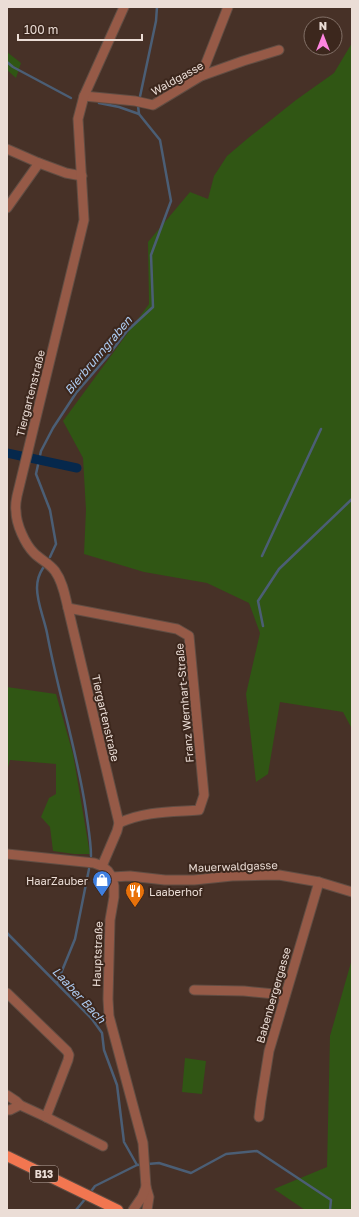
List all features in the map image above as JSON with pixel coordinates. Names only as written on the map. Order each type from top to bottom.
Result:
[{"type":"main road","name":"B13","points":[[7,1156],[118,1210]]},
{"type":"street","name":"Tiergartenstraße","points":[[119,823],[62,584],[56,572],[49,564],[34,553],[25,539],[19,527],[16,512],[16,496],[84,220],[78,119],[84,96],[124,7]]},
{"type":"street","points":[[201,76],[228,7]]},
{"type":"street","name":"Waldgasse","points":[[84,96],[135,101],[153,105],[201,76],[279,50]]},
{"type":"street","points":[[7,149],[38,163],[66,173],[82,176]]},
{"type":"street","points":[[7,208],[38,163]]},
{"type":"street","name":"Franz Wernhart-Straße","points":[[68,608],[177,629],[190,636],[204,795],[199,810],[142,814],[119,823]]},
{"type":"street","points":[[102,866],[119,823]]},
{"type":"street","points":[[7,854],[89,863],[102,866],[112,877]]},
{"type":"street","name":"Mauerwaldgasse","points":[[112,877],[130,876],[165,880],[194,880],[232,876],[279,875],[319,882],[352,892]]},
{"type":"street","name":"Hauptstraße","points":[[112,877],[114,890],[110,920],[109,1016],[143,1143],[146,1187],[149,1197],[147,1210]]},
{"type":"street","name":"Babenbergergasse","points":[[259,1117],[269,1051],[319,882]]},
{"type":"street","points":[[194,990],[244,991],[285,995]]},
{"type":"street","points":[[7,993],[69,1055],[46,1117]]},
{"type":"street","points":[[7,1095],[20,1105],[104,1146]]},
{"type":"street","points":[[7,1110],[20,1105]]},
{"type":"street","points":[[133,1210],[146,1187]]},
{"type":"green space","points":[[352,43],[352,729],[343,712],[280,702],[268,774],[256,782],[246,694],[260,633],[249,603],[207,583],[144,572],[84,554],[86,510],[83,458],[63,421],[149,304],[148,242],[190,192],[208,199],[214,176],[227,156],[296,100],[334,73]]},
{"type":"green space","points":[[7,52],[21,63],[16,78],[7,70]]},
{"type":"green space","points":[[7,687],[56,694],[73,754],[90,854],[74,854],[53,851],[50,827],[41,817],[49,798],[56,794],[56,764],[10,760],[7,771]]},
{"type":"green space","points":[[352,959],[352,1210],[305,1210],[274,1189],[327,1167],[330,1036]]},
{"type":"green space","points":[[185,1058],[206,1061],[202,1094],[182,1092]]},
{"type":"waterway","points":[[139,114],[138,106],[156,21],[157,7]]},
{"type":"waterway","name":"Bierbrunngraben","points":[[7,62],[13,67],[71,98]]},
{"type":"waterway","name":"Bierbrunngraben","points":[[50,557],[56,544],[50,510],[36,474],[41,451],[53,428],[76,393],[127,331],[153,307],[151,255],[171,201],[160,140],[139,114],[119,107],[99,103]]},
{"type":"waterway","points":[[262,556],[321,429]]},
{"type":"waterway","name":"Bierbrunngraben","points":[[7,453],[77,468]]},
{"type":"waterway","points":[[263,626],[258,601],[279,569],[352,499]]},
{"type":"waterway","points":[[43,568],[37,583],[38,599],[46,627],[56,678],[78,766],[86,811],[91,856]]},
{"type":"waterway","points":[[57,983],[75,939],[89,869]]},
{"type":"waterway","name":"Laaber Bach","points":[[7,933],[92,1019],[102,1033],[104,1050],[117,1085],[124,1142],[137,1165],[159,1163],[191,1173],[226,1154],[257,1151],[331,1200],[330,1210]]},
{"type":"waterway","points":[[89,1194],[95,1186],[137,1165]]},
{"type":"waterway","points":[[76,1210],[86,1198]]},
{"type":"place","name":"HaarZauber","points":[[102,897]]},
{"type":"place","name":"Laaberhof","points":[[135,908]]}]
